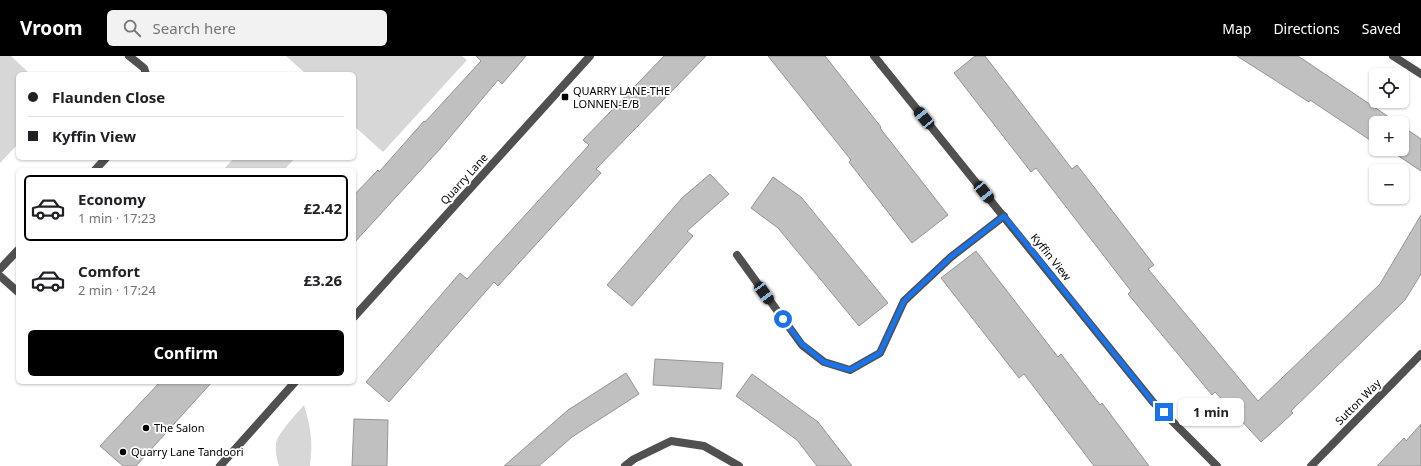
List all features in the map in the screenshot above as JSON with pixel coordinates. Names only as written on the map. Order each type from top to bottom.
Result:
[{"type":"street","points":[[130,56],[144,68],[145,72]]},
{"type":"street","name":"Kyffin View","points":[[874,56],[1153,402],[1217,466]]},
{"type":"street","points":[[1393,56],[1421,74]]},
{"type":"street","name":"Quarry Lane","points":[[356,315],[586,57]]},
{"type":"street","points":[[97,168],[104,160]]},
{"type":"street","points":[[737,255],[802,344],[824,362],[850,370],[880,353],[904,301],[951,257],[1004,216]]},
{"type":"street","points":[[0,269],[16,252]]},
{"type":"street","points":[[0,276],[16,290]]},
{"type":"street","name":"Sutton Way","points":[[1311,466],[1421,354]]},
{"type":"street","points":[[224,465],[294,384]]},
{"type":"street","points":[[625,466],[634,459],[671,441],[704,446],[740,466]]},
{"type":"shaded area","points":[[0,56],[11,56],[28,72],[16,72],[16,146],[0,163]]},
{"type":"shaded area","points":[[286,56],[462,56],[467,60],[383,152],[356,128],[356,72],[304,72]]},
{"type":"shaded area","points":[[232,160],[293,160],[286,168],[225,168]]},
{"type":"shaded area","points":[[304,405],[311,435],[310,466],[279,466],[276,449],[277,440]]},
{"type":"building","points":[[476,56],[526,56],[502,84],[498,80],[440,149],[356,241],[356,193],[378,170],[379,172],[424,121],[425,122],[481,61]]},
{"type":"building","points":[[664,56],[706,56],[596,169],[601,173],[498,286],[494,282],[389,402],[366,382],[460,273],[467,279],[589,145],[583,140]]},
{"type":"building","points":[[768,56],[825,56],[948,215],[912,243],[849,162],[851,160]]},
{"type":"building","points":[[975,56],[985,56],[1072,169],[1077,165],[1154,265],[1148,269],[1258,401],[1380,284],[1421,215],[1421,274],[1405,300],[1291,411],[1293,413],[1261,442],[1215,392],[1212,395],[1128,294],[1131,291],[1036,168],[1031,172],[954,73]]},
{"type":"building","points":[[1237,56],[1298,56],[1369,104],[1369,108],[1376,108],[1388,116],[1369,116],[1369,139],[1310,100],[1309,102]]},
{"type":"building","points":[[1409,131],[1421,139],[1421,171],[1398,156],[1409,156]]},
{"type":"building","points":[[710,174],[729,194],[687,231],[693,236],[632,306],[607,285],[682,198]]},
{"type":"building","points":[[773,177],[801,197],[888,303],[859,326],[778,228],[751,208]]},
{"type":"building","points":[[976,251],[1058,357],[1061,354],[1100,405],[1102,403],[1149,466],[1094,466],[1024,374],[1019,378],[941,278]]},
{"type":"building","points":[[655,359],[723,363],[721,389],[653,385]]},
{"type":"building","points":[[626,373],[639,394],[572,437],[539,466],[504,466],[568,410]]},
{"type":"building","points":[[752,374],[818,422],[852,466],[817,466],[797,440],[736,396]]},
{"type":"building","points":[[158,384],[210,384],[136,466],[123,466],[100,446]]},
{"type":"building","points":[[354,419],[388,420],[387,466],[352,466]]},
{"type":"building","points":[[1421,424],[1421,466],[1377,466],[1404,438],[1406,441]]},
{"type":"place","name":"QUARRY LANE-THE LONNEN-E/B","points":[[565,97]]},
{"type":"place","name":"The Salon","points":[[146,428]]},
{"type":"place","name":"Quarry Lane Tandoori","points":[[123,452]]},
{"type":"route","points":[[783,319],[802,344],[824,362],[850,370],[880,353],[904,301],[951,257],[1004,216],[1153,402],[1164,412]]}]
